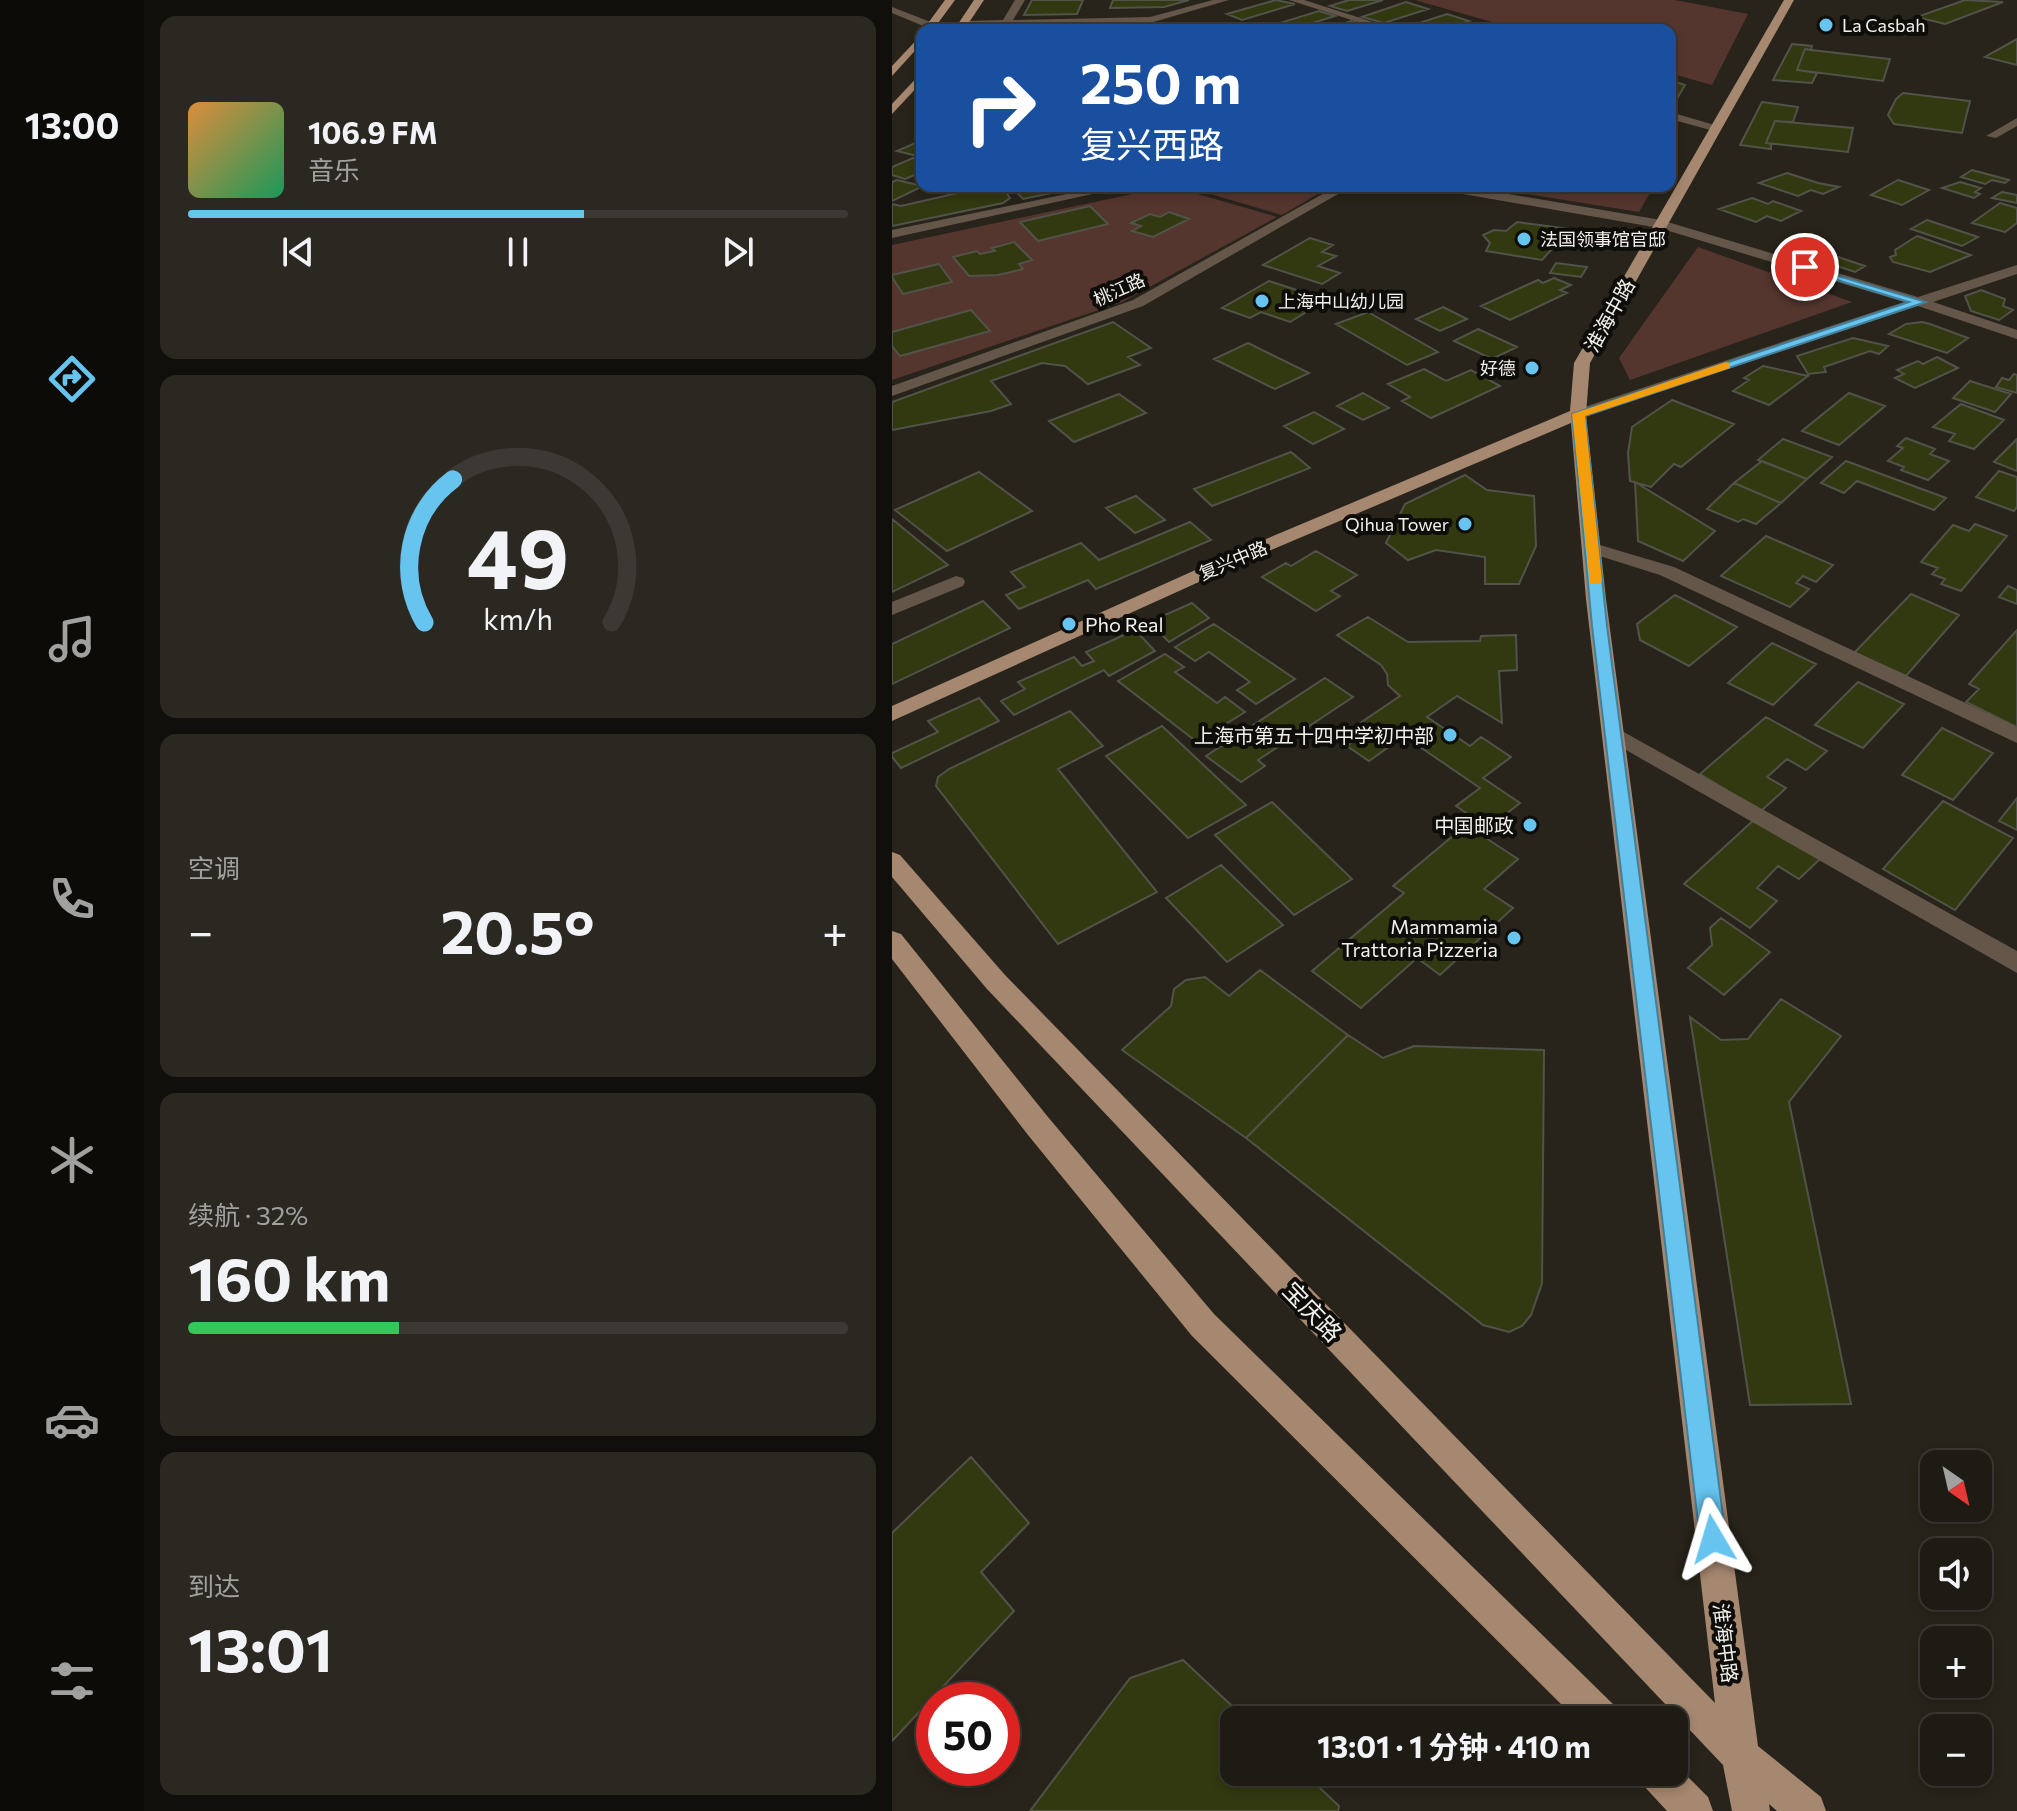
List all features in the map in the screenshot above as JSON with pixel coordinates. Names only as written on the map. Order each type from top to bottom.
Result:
[{"type":"main road","points":[[937,24],[950,0]]},
{"type":"main road","points":[[963,24],[979,0]]},
{"type":"main road","name":"淮海中路","points":[[1751,1811],[1740,1756],[1613,733],[1578,414],[1582,363],[1789,0]]},
{"type":"main road","points":[[892,73],[916,44]]},
{"type":"main road","points":[[892,111],[916,82]]},
{"type":"main road","name":"复兴中路","points":[[892,714],[1246,554],[1578,414]]},
{"type":"main road","name":"宝庆路","points":[[892,861],[996,982],[1740,1756],[1807,1811]]},
{"type":"main road","points":[[892,941],[1038,1126],[1203,1325],[1589,1706]]},
{"type":"main road","points":[[1670,1786],[1694,1811]]},
{"type":"street","points":[[1006,23],[1020,0]]},
{"type":"street","points":[[995,24],[1150,20],[1224,0]]},
{"type":"street","points":[[1294,0],[1373,24]]},
{"type":"street","points":[[892,10],[923,24]]},
{"type":"street","points":[[1076,20],[1085,11]]},
{"type":"street","points":[[1676,117],[1714,128]]},
{"type":"street","points":[[2005,139],[1992,136],[2017,121]]},
{"type":"street","points":[[892,234],[1094,192]]},
{"type":"street","name":"桃江路","points":[[892,391],[1138,303],[1335,192]]},
{"type":"street","points":[[1475,192],[1661,224],[1920,302],[2017,335]]},
{"type":"street","points":[[1578,414],[2017,269]]},
{"type":"street","points":[[1593,548],[1667,571],[2017,736]]},
{"type":"street","points":[[892,609],[956,582]]},
{"type":"street","points":[[1613,733],[2017,963]]},
{"type":"shaded area","points":[[1415,0],[1675,0],[1748,14],[1712,85],[1676,75],[1676,24],[1499,24]]},
{"type":"shaded area","points":[[1142,192],[1191,192],[1277,217],[1122,302],[892,380],[892,245]]},
{"type":"shaded area","points":[[1203,192],[1321,192],[1282,215]]},
{"type":"shaded area","points":[[1514,192],[1651,192],[1639,212]]},
{"type":"shaded area","points":[[1698,247],[1852,302],[1630,380],[1619,358]]},
{"type":"building","points":[[1032,0],[1083,0],[1077,14],[1024,15]]},
{"type":"building","points":[[1113,0],[1189,0],[1164,7],[1110,8]]},
{"type":"building","points":[[1276,0],[1295,4],[1242,20],[1227,14]]},
{"type":"building","points":[[1349,0],[1383,0],[1347,11],[1330,6]]},
{"type":"building","points":[[1965,0],[2003,2],[1945,24],[1917,17]]},
{"type":"building","points":[[1406,2],[1428,9],[1384,23],[1362,17]]},
{"type":"building","points":[[1319,11],[1335,16],[1309,24],[1277,24]]},
{"type":"building","points":[[1447,14],[1469,21],[1460,24],[1416,24]]},
{"type":"building","points":[[2017,39],[2017,65],[1985,57]]},
{"type":"building","points":[[1792,44],[1812,46],[1811,50],[1805,49],[1797,70],[1817,73],[1812,83],[1773,80]]},
{"type":"building","points":[[1805,49],[1890,59],[1883,81],[1797,70]]},
{"type":"building","points":[[1676,82],[1685,85],[1676,100]]},
{"type":"building","points":[[1903,93],[1970,101],[1962,133],[1894,124],[1888,115],[1896,99]]},
{"type":"building","points":[[1762,102],[1798,107],[1793,122],[1775,121],[1766,143],[1771,144],[1771,149],[1740,145]]},
{"type":"building","points":[[1775,121],[1853,128],[1848,152],[1766,143]]},
{"type":"building","points":[[916,143],[916,156],[897,151]]},
{"type":"building","points":[[916,159],[916,174],[905,179],[892,175],[892,167]]},
{"type":"building","points":[[1972,170],[2009,180],[2005,183],[1992,180],[1985,184],[1961,177]]},
{"type":"building","points":[[1787,173],[1839,187],[1823,194],[1811,190],[1798,196],[1759,183]]},
{"type":"building","points":[[897,180],[916,184],[916,189],[892,201],[892,182]]},
{"type":"building","points":[[1898,180],[1929,190],[1902,205],[1871,195]]},
{"type":"building","points":[[1960,182],[1981,188],[1975,192],[1980,194],[1974,198],[1942,188]]},
{"type":"building","points":[[1006,192],[1010,198],[1003,203],[892,226],[892,204],[901,206],[958,193]]},
{"type":"building","points":[[1017,192],[1056,192],[1023,199]]},
{"type":"building","points":[[2002,192],[2017,195],[2017,203],[1992,198]]},
{"type":"building","points":[[1752,198],[1768,204],[1773,201],[1801,211],[1781,221],[1767,216],[1756,222],[1719,209]]},
{"type":"building","points":[[2000,203],[2017,208],[2017,223],[2005,232],[1972,223]]},
{"type":"building","points":[[1090,206],[1108,224],[1038,241],[1020,222]]},
{"type":"building","points":[[1169,212],[1189,219],[1153,237],[1132,231],[1141,226],[1131,223],[1150,214],[1160,217]]},
{"type":"building","points":[[1927,220],[1978,237],[1962,246],[1911,229]]},
{"type":"building","name":"法国领事馆官邸","points":[[1517,222],[1570,229],[1542,260],[1486,251],[1490,243],[1483,235],[1494,230],[1506,231]]},
{"type":"building","points":[[1917,236],[1971,255],[1930,272],[1893,262],[1890,257],[1896,255],[1895,250]]},
{"type":"building","points":[[1310,238],[1333,245],[1322,252],[1336,256],[1318,266],[1340,273],[1322,284],[1263,265]]},
{"type":"building","points":[[1014,242],[1032,260],[1019,264],[1023,269],[998,275],[969,276],[953,257],[977,251],[980,254],[995,251],[992,248]]},
{"type":"building","points":[[1817,250],[1865,266],[1855,272],[1807,256]]},
{"type":"building","points":[[1556,263],[1587,267],[1581,277],[1550,273]]},
{"type":"building","points":[[939,264],[952,282],[903,294],[892,277],[892,275]]},
{"type":"building","points":[[1554,278],[1571,285],[1560,290],[1567,293],[1510,320],[1481,306],[1538,280],[1543,283]]},
{"type":"building","points":[[1269,281],[1315,296],[1307,301],[1318,305],[1290,322],[1261,312],[1250,318],[1222,308]]},
{"type":"building","points":[[1981,290],[2005,299],[2003,306],[2013,310],[1999,320],[1971,311],[1965,296]]},
{"type":"building","points":[[1443,307],[1467,319],[1440,331],[1416,319]]},
{"type":"building","points":[[971,310],[990,331],[900,356],[892,346],[892,332]]},
{"type":"building","points":[[1368,312],[1438,352],[1407,365],[1336,324]]},
{"type":"building","points":[[1113,322],[1151,348],[1128,357],[1140,365],[1088,384],[1065,366],[1042,363],[991,381],[1011,404],[991,411],[892,430],[892,402]]},
{"type":"building","points":[[1922,322],[1968,338],[1947,353],[1889,334],[1906,324]]},
{"type":"building","points":[[1478,329],[1517,347],[1492,359],[1454,341]]},
{"type":"building","points":[[1853,338],[1888,346],[1879,354],[1870,351],[1824,367],[1826,372],[1808,374],[1797,356]]},
{"type":"building","points":[[1248,343],[1309,373],[1275,389],[1214,359]]},
{"type":"building","points":[[1937,357],[1958,368],[1915,388],[1895,378],[1904,374],[1897,370]]},
{"type":"building","points":[[1763,366],[1808,376],[1769,405],[1733,391],[1749,380],[1744,378]]},
{"type":"building","points":[[1424,369],[1446,381],[1471,370],[1500,386],[1431,418],[1402,401],[1410,397],[1388,384]]},
{"type":"building","points":[[2014,374],[2017,375],[2017,393],[1996,387],[2002,378],[2009,380]]},
{"type":"building","points":[[1970,381],[2011,394],[1995,412],[1953,398]]},
{"type":"building","points":[[1363,393],[1389,408],[1363,420],[1337,406]]},
{"type":"building","points":[[1849,393],[1885,406],[1839,445],[1802,431]]},
{"type":"building","points":[[1119,394],[1146,413],[1074,442],[1049,421]]},
{"type":"building","points":[[1672,400],[1734,424],[1681,467],[1674,464],[1651,487],[1630,481],[1628,453],[1632,427]]},
{"type":"building","points":[[1961,404],[2004,420],[1974,449],[1949,441],[1955,434],[1933,427]]},
{"type":"building","points":[[1314,412],[1344,429],[1313,444],[1284,426]]},
{"type":"building","points":[[1906,438],[1935,449],[1930,454],[1949,461],[1928,480],[1901,470],[1904,467],[1888,461],[1903,448],[1897,446]]},
{"type":"building","points":[[1783,439],[1832,457],[1807,479],[1758,460]]},
{"type":"building","points":[[2017,439],[2017,471],[1994,462]]},
{"type":"building","points":[[1291,452],[1310,468],[1212,506],[1194,489]]},
{"type":"building","points":[[1762,461],[1807,479],[1781,503],[1734,483]]},
{"type":"building","points":[[1846,461],[1946,498],[1934,510],[1857,481],[1844,493],[1821,483]]},
{"type":"building","points":[[1999,471],[2017,477],[2017,507],[2014,511],[1976,497]]},
{"type":"building","points":[[979,472],[1032,511],[947,551],[895,510]]},
{"type":"building","name":"Qihua Tower","points":[[1465,475],[1487,490],[1534,496],[1536,546],[1519,584],[1485,584],[1485,557],[1436,550],[1408,560],[1386,543],[1405,504]]},
{"type":"building","points":[[1635,482],[1715,531],[1683,561],[1638,541]]},
{"type":"building","points":[[1734,483],[1781,503],[1756,524],[1743,519],[1738,522],[1707,509]]},
{"type":"building","points":[[1136,496],[1165,520],[1135,533],[1106,508]]},
{"type":"building","points":[[892,519],[948,565],[892,592]]},
{"type":"building","points":[[1190,522],[1211,540],[1096,589],[1088,580],[1019,609],[1006,595],[1025,587],[1011,572],[1081,543],[1099,560]]},
{"type":"building","points":[[1975,524],[2007,536],[1961,591],[1941,584],[1945,579],[1932,574],[1938,568],[1921,562],[1953,525],[1969,531]]},
{"type":"building","points":[[1766,536],[1833,565],[1816,582],[1803,576],[1796,583],[1809,589],[1790,607],[1721,576]]},
{"type":"building","points":[[1316,551],[1357,575],[1331,591],[1340,596],[1316,611],[1262,577],[1286,563],[1291,566]]},
{"type":"building","points":[[2008,586],[2017,590],[2017,604],[1999,597]]},
{"type":"building","points":[[1911,594],[1959,615],[1906,676],[1854,653]]},
{"type":"building","points":[[1675,595],[1737,627],[1689,666],[1640,640],[1637,624]]},
{"type":"building","points":[[983,601],[1010,628],[892,684],[892,644]]},
{"type":"building","points":[[1192,603],[1209,618],[1169,642],[1149,622]]},
{"type":"building","points":[[1368,617],[1408,642],[1480,641],[1481,636],[1516,635],[1517,670],[1499,671],[1502,723],[1457,696],[1427,717],[1470,746],[1481,737],[1511,757],[1483,778],[1520,803],[1488,828],[1456,806],[1480,788],[1404,736],[1369,761],[1347,746],[1361,736],[1347,732],[1400,696],[1388,685],[1387,674],[1381,665],[1337,635]]},
{"type":"building","points":[[1214,624],[1295,679],[1256,704],[1237,690],[1250,682],[1209,652],[1195,661],[1175,647]]},
{"type":"building","points":[[1135,630],[1155,651],[1109,676],[1104,670],[1014,715],[1001,701],[1025,689],[1018,682],[1074,657],[1082,666],[1094,661],[1086,652]]},
{"type":"building","points":[[2017,630],[2017,727],[1966,702],[1979,689],[1969,684]]},
{"type":"building","points":[[1772,643],[1816,664],[1773,705],[1728,683]]},
{"type":"building","points":[[1165,654],[1184,667],[1175,672],[1217,703],[1225,697],[1245,712],[1197,742],[1118,681]]},
{"type":"building","points":[[1325,678],[1353,697],[1258,760],[1265,766],[1241,782],[1206,756]]},
{"type":"building","points":[[1858,682],[1904,704],[1863,748],[1815,725]]},
{"type":"building","points":[[979,698],[999,721],[901,768],[892,757],[892,753],[938,732],[928,721]]},
{"type":"building","points":[[1070,711],[1103,746],[1058,769],[1157,892],[1058,944],[936,786],[938,777],[949,769]]},
{"type":"building","points":[[1766,717],[1827,751],[1806,770],[1787,759],[1767,777],[1786,788],[1761,811],[1700,774]]},
{"type":"building","points":[[1162,726],[1246,805],[1188,838],[1106,756]]},
{"type":"building","points":[[1942,728],[1993,753],[1953,800],[1902,775]]},
{"type":"building","points":[[2017,798],[2017,830],[1999,821]]},
{"type":"building","points":[[1943,801],[2013,838],[1955,910],[1883,869]]},
{"type":"building","points":[[1272,802],[1352,879],[1294,915],[1215,835]]},
{"type":"building","points":[[1756,818],[1821,858],[1799,879],[1778,866],[1757,888],[1777,901],[1750,928],[1684,884]]},
{"type":"building","points":[[1466,825],[1518,859],[1484,889],[1513,908],[1440,975],[1417,958],[1361,1008],[1312,971],[1404,893],[1393,886]]},
{"type":"building","points":[[1221,865],[1283,925],[1227,962],[1166,898]]},
{"type":"building","points":[[1721,918],[1770,952],[1724,995],[1688,968],[1712,945],[1710,928]]},
{"type":"building","points":[[1260,970],[1348,1035],[1246,1138],[1122,1050],[1171,1006],[1174,989],[1186,980],[1205,977],[1229,996]]},
{"type":"building","points":[[1781,999],[1841,1036],[1789,1102],[1851,1404],[1750,1405],[1690,1017],[1721,1040],[1748,1039]]},
{"type":"building","points":[[1348,1035],[1383,1058],[1414,1046],[1544,1050],[1542,1283],[1531,1315],[1522,1326],[1509,1332],[1483,1325],[1246,1138]]},
{"type":"building","points":[[971,1457],[1029,1523],[981,1572],[1014,1611],[947,1682],[916,1682],[916,1715],[892,1741],[892,1533]]},
{"type":"building","points":[[1183,1660],[1232,1706],[1220,1706],[1220,1786],[1318,1786],[1339,1806],[1338,1811],[1030,1811],[1130,1678]]},
{"type":"slow traffic","points":[[1595,581],[1578,414],[1726,366]]},
{"type":"place","name":"La Casbah","points":[[1826,25]]},
{"type":"place","name":"法国领事馆官邸","points":[[1524,239]]},
{"type":"place","name":"上海中山幼儿园","points":[[1262,301]]},
{"type":"place","name":"好德","points":[[1532,368]]},
{"type":"place","name":"Qihua Tower","points":[[1465,524]]},
{"type":"place","name":"Pho Real","points":[[1069,624]]},
{"type":"place","name":"上海市第五十四中学初中部","points":[[1450,735]]},
{"type":"place","name":"中国邮政","points":[[1530,825]]},
{"type":"place","name":"Mammamia Trattoria Pizzeria","points":[[1514,938]]},
{"type":"route","points":[[1713,1539],[1599,626],[1578,414],[1920,302],[1805,267]]}]
